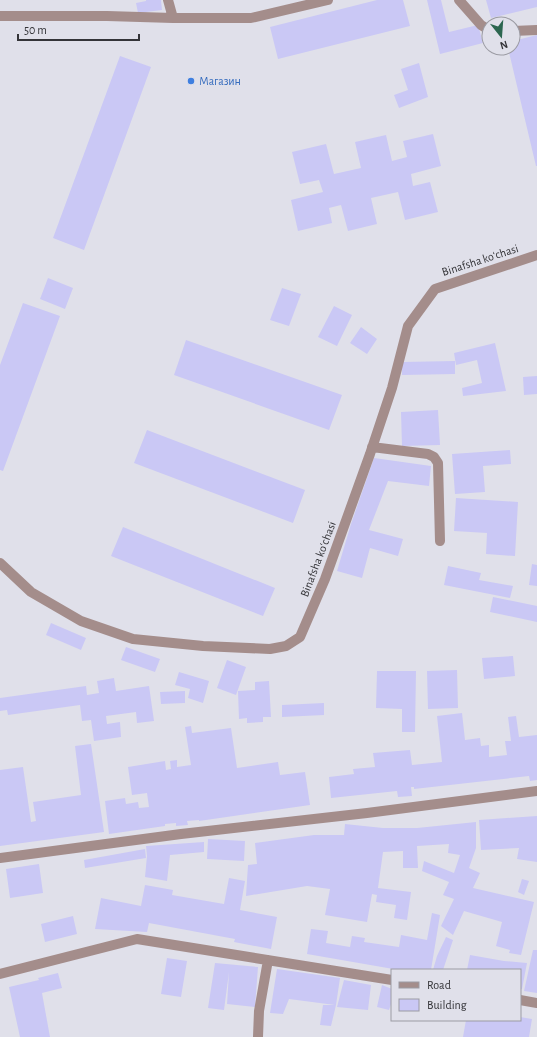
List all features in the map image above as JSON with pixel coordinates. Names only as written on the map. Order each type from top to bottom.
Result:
[{"type":"street","points":[[168,0],[173,18]]},
{"type":"street","points":[[0,16],[251,18],[328,0]]},
{"type":"street","points":[[459,0],[481,25]]},
{"type":"street","points":[[521,31],[537,30]]},
{"type":"street","name":"Binafsha koʻchasi","points":[[0,564],[31,592],[81,621],[133,639],[204,646],[270,649],[286,646],[300,637],[325,579],[392,388],[408,326],[435,289],[537,255]]},
{"type":"street","points":[[372,447],[434,456],[438,463],[440,541]]},
{"type":"street","points":[[0,858],[181,834],[537,792]]},
{"type":"street","points":[[0,974],[137,939],[391,980]]},
{"type":"street","points":[[258,1037],[259,1011],[268,960]]},
{"type":"street","points":[[521,1000],[537,1003]]},
{"type":"building","points":[[146,0],[161,0],[162,10],[138,13],[136,3]]},
{"type":"building","points":[[377,0],[403,0],[410,26],[278,59],[270,27]]},
{"type":"building","points":[[427,0],[441,0],[449,32],[478,25],[481,36],[481,44],[440,54]]},
{"type":"building","points":[[486,0],[537,0],[537,7],[499,16],[490,16]]},
{"type":"building","points":[[537,35],[537,166],[510,56],[521,56],[521,39]]},
{"type":"building","points":[[120,56],[151,67],[84,250],[53,238]]},
{"type":"building","points":[[419,63],[428,97],[399,108],[394,95],[408,90],[401,69]]},
{"type":"building","points":[[433,134],[441,166],[411,174],[413,186],[430,182],[438,212],[405,220],[398,192],[371,198],[377,224],[348,231],[341,205],[329,208],[332,223],[298,231],[291,200],[323,192],[319,180],[300,184],[292,152],[326,144],[334,174],[361,168],[355,142],[386,135],[392,161],[407,157],[403,141]]},
{"type":"building","points":[[48,278],[73,288],[65,309],[40,299]]},
{"type":"building","points":[[282,288],[301,294],[289,326],[270,320]]},
{"type":"building","points":[[23,303],[60,316],[3,471],[0,470],[0,365]]},
{"type":"building","points":[[334,306],[352,315],[337,346],[318,337]]},
{"type":"building","points":[[361,327],[377,339],[367,354],[350,343]]},
{"type":"building","points":[[186,340],[342,395],[329,430],[174,375]]},
{"type":"building","points":[[495,343],[506,391],[463,396],[462,388],[482,383],[477,360],[456,365],[454,353]]},
{"type":"building","points":[[455,361],[455,374],[402,375],[402,362]]},
{"type":"building","points":[[537,376],[537,394],[524,395],[523,377]]},
{"type":"building","points":[[438,410],[440,445],[402,446],[401,412]]},
{"type":"building","points":[[147,430],[305,490],[293,523],[134,463]]},
{"type":"building","points":[[510,450],[511,464],[483,466],[485,492],[455,494],[452,454]]},
{"type":"building","points":[[374,458],[431,466],[429,486],[388,481],[369,530],[403,539],[398,556],[370,548],[362,578],[337,571],[351,524]]},
{"type":"building","points":[[456,498],[518,502],[515,556],[486,554],[487,533],[454,531]]},
{"type":"building","points":[[123,527],[275,588],[263,616],[111,556]]},
{"type":"building","points":[[532,564],[537,565],[537,586],[529,585]]},
{"type":"building","points":[[448,566],[481,573],[479,580],[513,586],[510,598],[444,585]]},
{"type":"building","points":[[493,597],[537,606],[537,622],[490,612]]},
{"type":"building","points":[[51,623],[86,638],[81,650],[46,635]]},
{"type":"building","points":[[126,647],[160,659],[155,672],[121,660]]},
{"type":"building","points":[[513,656],[515,676],[484,679],[482,658]]},
{"type":"building","points":[[227,660],[246,667],[236,695],[217,688]]},
{"type":"building","points":[[457,670],[458,708],[428,709],[427,671]]},
{"type":"building","points":[[377,671],[416,671],[415,732],[402,732],[402,709],[376,708]]},
{"type":"building","points":[[179,672],[209,681],[203,703],[188,698],[190,689],[175,685]]},
{"type":"building","points":[[114,678],[116,691],[149,686],[154,721],[137,723],[136,712],[106,716],[107,724],[120,722],[121,737],[94,741],[91,720],[82,721],[80,705],[8,715],[7,710],[0,711],[0,698],[86,686],[87,695],[99,693],[97,681]]},
{"type":"building","points":[[269,681],[271,717],[263,717],[263,722],[247,723],[247,718],[239,719],[238,691],[255,690],[255,682]]},
{"type":"building","points":[[185,691],[185,703],[161,704],[160,692]]},
{"type":"building","points":[[324,703],[324,715],[282,717],[282,705]]},
{"type":"building","points":[[462,713],[465,740],[480,738],[481,746],[489,745],[489,757],[507,755],[505,741],[511,741],[508,717],[516,716],[519,737],[537,735],[537,780],[530,781],[529,776],[414,789],[414,787],[411,787],[412,796],[398,797],[397,791],[331,798],[329,777],[354,774],[353,769],[375,767],[373,753],[410,750],[412,765],[442,762],[437,716]]},
{"type":"building","points":[[191,726],[192,733],[231,728],[237,768],[278,762],[280,775],[305,772],[310,805],[199,821],[187,821],[188,825],[176,826],[176,823],[165,824],[165,826],[109,834],[105,801],[125,798],[126,804],[138,802],[139,808],[149,807],[147,793],[132,795],[128,767],[165,761],[166,770],[171,769],[170,761],[177,760],[177,767],[191,765],[185,727]]},
{"type":"building","points":[[91,744],[104,832],[0,846],[0,770],[23,767],[31,822],[36,821],[33,802],[81,795],[75,746]]},
{"type":"building","points":[[537,816],[537,862],[517,859],[519,848],[481,850],[479,820]]},
{"type":"building","points":[[476,822],[476,848],[469,868],[480,873],[473,888],[534,902],[521,955],[509,953],[510,950],[496,946],[502,922],[464,911],[453,935],[441,926],[454,899],[443,895],[449,882],[422,871],[424,861],[454,873],[460,855],[448,853],[449,844],[417,846],[418,868],[403,868],[403,851],[383,852],[378,888],[411,892],[407,920],[394,918],[396,905],[376,902],[377,895],[372,894],[367,922],[325,915],[330,889],[307,886],[246,896],[248,865],[257,864],[255,843],[314,835],[344,835],[345,824],[383,828],[417,828]]},
{"type":"building","points":[[208,839],[245,841],[244,861],[207,859]]},
{"type":"building","points":[[204,842],[204,852],[170,855],[167,881],[145,877],[147,856],[146,846]]},
{"type":"building","points":[[145,849],[146,858],[85,868],[84,860]]},
{"type":"building","points":[[39,864],[43,893],[10,898],[6,869]]},
{"type":"building","points":[[229,878],[245,881],[240,910],[277,917],[271,949],[234,942],[235,939],[149,923],[147,932],[95,929],[101,898],[141,906],[145,885],[173,890],[172,895],[224,904]]},
{"type":"building","points":[[522,879],[529,881],[524,895],[518,892]]},
{"type":"building","points":[[432,913],[440,915],[431,969],[393,969],[307,954],[311,929],[328,931],[326,943],[350,947],[352,936],[365,938],[364,942],[399,947],[401,935],[427,940]]},
{"type":"building","points":[[73,916],[77,934],[45,942],[41,924]]},
{"type":"building","points":[[446,937],[453,940],[443,969],[433,969],[437,956]]},
{"type":"building","points":[[533,950],[537,950],[537,993],[524,991]]},
{"type":"building","points":[[470,955],[504,961],[527,963],[522,989],[521,969],[467,969]]},
{"type":"building","points":[[167,958],[187,961],[181,997],[161,994]]},
{"type":"building","points":[[215,963],[258,967],[255,1007],[227,1004],[229,972],[224,1010],[208,1008]]},
{"type":"building","points":[[277,969],[340,978],[336,1005],[331,1026],[320,1025],[323,1005],[335,1005],[289,999],[283,1014],[270,1013]]},
{"type":"building","points":[[58,973],[62,988],[42,993],[50,1037],[20,1037],[9,987],[39,980],[38,978]]},
{"type":"building","points":[[344,980],[371,985],[368,1010],[337,1007]]},
{"type":"building","points":[[382,985],[391,989],[391,1004],[389,1010],[377,1007]]},
{"type":"building","points":[[521,1017],[532,1019],[529,1037],[463,1037],[466,1021],[521,1021]]},
{"type":"place","name":"Магазин","points":[[191,81]]}]
